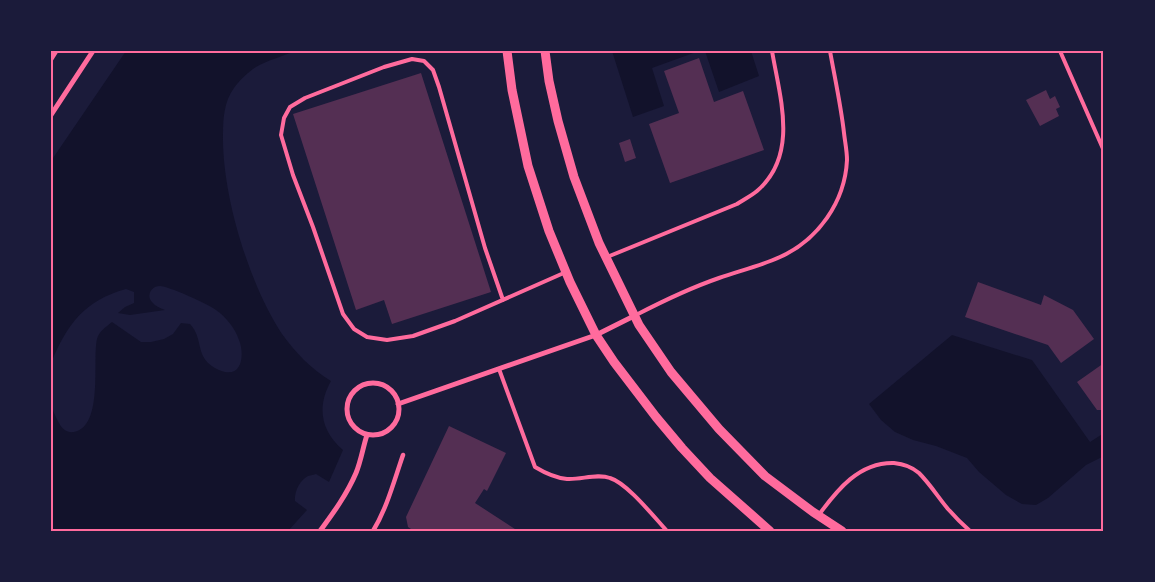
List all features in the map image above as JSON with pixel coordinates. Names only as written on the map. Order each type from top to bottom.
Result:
[{"type":"street","points":[[51,59],[56,51]]},
{"type":"street","points":[[51,115],[93,51]]},
{"type":"street","points":[[507,51],[512,90],[528,166],[549,231],[596,335],[614,362],[682,448],[710,478],[770,531]]},
{"type":"street","points":[[545,51],[558,122],[574,176],[599,243],[639,325],[671,372],[718,429],[765,476],[818,516],[842,531]]},
{"type":"street","points":[[398,404],[596,335],[634,316]]},
{"type":"street","points":[[375,383],[390,389],[396,396],[399,412],[391,427],[384,433],[367,435],[359,432],[352,426],[348,418],[348,401],[352,393],[359,387],[375,383]]},
{"type":"street","points":[[320,531],[338,507],[350,486],[367,435]]},
{"type":"street","points":[[374,530],[387,503],[403,455]]},
{"type":"lane","points":[[606,258],[737,204],[756,192],[770,177],[779,162],[784,119],[772,51]]},
{"type":"lane","points":[[634,316],[684,291],[780,257],[799,246],[816,232],[828,217],[838,200],[846,178],[847,157],[830,51]]},
{"type":"lane","points":[[1060,51],[1104,151]]},
{"type":"lane","points":[[503,300],[485,248],[439,87],[433,70],[424,61],[412,59],[384,67],[305,98],[290,107],[284,118],[281,135],[293,175],[343,314],[354,329],[367,338],[387,340],[413,336],[455,321],[503,300],[566,272]]},
{"type":"lane","points":[[499,369],[535,467],[547,475],[567,479],[594,476],[610,477],[624,486],[668,531]]},
{"type":"lane","points":[[818,516],[833,495],[859,472],[885,463],[899,464],[908,466],[918,472],[948,509],[970,531]]},
{"type":"shaded area","points":[[126,51],[295,51],[260,65],[241,80],[228,99],[223,129],[227,184],[240,238],[249,265],[270,314],[282,334],[304,360],[331,381],[324,400],[323,417],[329,434],[343,450],[329,482],[316,474],[308,476],[300,483],[295,494],[295,501],[307,510],[288,531],[51,531],[51,401],[60,425],[69,432],[74,432],[83,427],[90,418],[95,391],[97,339],[103,329],[112,322],[141,342],[151,342],[164,339],[173,334],[181,323],[190,324],[197,336],[202,354],[211,365],[219,370],[233,372],[237,369],[241,359],[241,346],[237,336],[233,327],[223,316],[212,307],[197,300],[171,289],[157,286],[150,292],[150,300],[159,308],[165,310],[130,315],[118,313],[134,303],[134,292],[126,289],[111,294],[88,307],[71,325],[51,363],[51,161]]},
{"type":"shaded area","points":[[612,51],[699,51],[652,68],[664,106],[633,117]]},
{"type":"shaded area","points":[[705,51],[751,51],[759,76],[719,92]]},
{"type":"shaded area","points":[[952,335],[1032,360],[1090,442],[1104,433],[1104,456],[1086,465],[1048,498],[1036,505],[1022,504],[1006,495],[979,472],[967,458],[895,432],[881,420],[869,404]]},
{"type":"building","points":[[699,58],[714,102],[743,91],[764,150],[670,183],[649,124],[679,113],[664,71]]},
{"type":"building","points":[[421,73],[491,292],[392,324],[384,300],[356,310],[293,114]]},
{"type":"building","points":[[1046,90],[1050,99],[1055,96],[1060,107],[1056,109],[1059,116],[1040,126],[1026,100]]},
{"type":"building","points":[[630,139],[636,158],[625,162],[619,143]]},
{"type":"building","points":[[978,282],[1041,305],[1044,295],[1073,310],[1094,339],[1061,363],[1048,345],[965,317]]},
{"type":"building","points":[[1104,363],[1104,410],[1097,410],[1077,382]]},
{"type":"building","points":[[449,426],[506,453],[487,491],[484,489],[475,503],[518,531],[414,531],[408,527],[406,517]]}]
